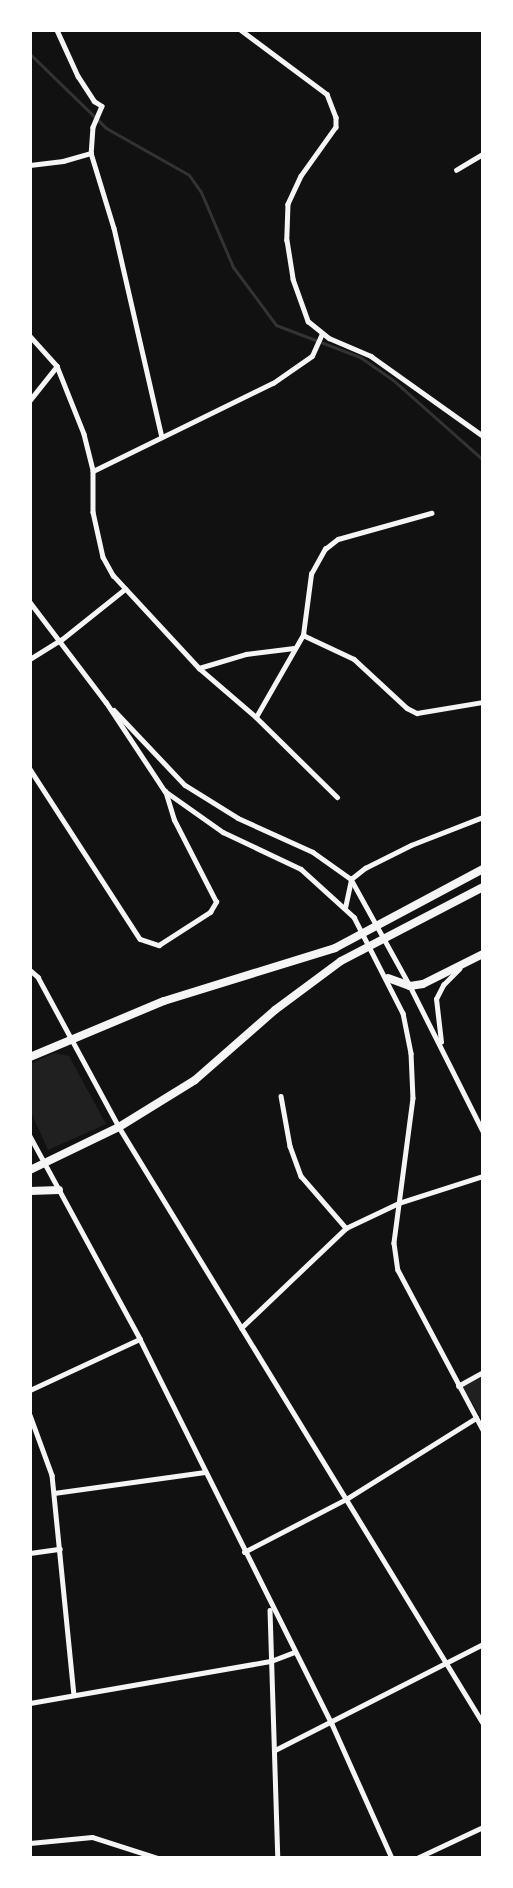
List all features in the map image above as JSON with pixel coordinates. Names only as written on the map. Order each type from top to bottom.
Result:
[{"type":"highway","points":[[30,1057],[164,1001],[335,948],[483,869]]},
{"type":"highway","points":[[30,1170],[119,1127],[195,1080],[274,1010],[341,961],[483,886]]},
{"type":"highway","points":[[388,978],[410,986],[462,966],[483,954]]},
{"type":"highway","points":[[30,1191],[59,1190]]},
{"type":"street","points":[[57,30],[78,76],[94,101],[102,106],[93,127],[91,153],[114,228],[162,437]]},
{"type":"street","points":[[241,30],[327,94],[334,105],[336,127],[301,176],[288,204],[287,240],[293,279],[309,321],[321,337],[371,356],[483,436]]},
{"type":"street","points":[[30,165],[63,161],[91,153]]},
{"type":"street","points":[[456,170],[483,154]]},
{"type":"street","points":[[30,336],[57,366],[84,434],[93,471],[93,512],[103,557],[125,589],[199,668],[256,717],[337,797]]},
{"type":"street","points":[[93,471],[273,383],[312,356],[321,337]]},
{"type":"street","points":[[30,399],[57,366]]},
{"type":"street","points":[[256,717],[303,635],[311,574],[325,549],[338,539],[431,513]]},
{"type":"street","points":[[30,659],[61,640],[125,589]]},
{"type":"street","points":[[30,602],[106,702],[165,791],[174,820],[216,902],[210,912],[159,945],[140,939],[30,769]]},
{"type":"street","points":[[303,635],[354,660],[406,708],[417,713],[483,702]]},
{"type":"street","points":[[199,668],[246,654],[294,648]]},
{"type":"street","points":[[106,702],[185,785],[238,818],[313,852],[351,879],[410,986],[483,1131]]},
{"type":"street","points":[[165,791],[223,832],[301,869],[354,917],[388,978],[404,1012],[411,1053],[413,1098],[394,1243],[398,1270],[483,1430]]},
{"type":"street","points":[[345,908],[351,879],[411,845],[483,817]]},
{"type":"street","points":[[443,1051],[436,999],[442,986],[462,966]]},
{"type":"street","points":[[30,970],[38,977],[69,1041],[119,1127],[348,1498],[483,1723]]},
{"type":"street","points":[[282,1096],[290,1146],[301,1176],[346,1228]]},
{"type":"street","points":[[30,1136],[140,1340],[270,1608],[332,1724],[392,1858]]},
{"type":"street","points":[[241,1328],[346,1228],[399,1203],[483,1176]]},
{"type":"street","points":[[30,1390],[140,1340]]},
{"type":"street","points":[[458,1386],[483,1372]]},
{"type":"street","points":[[30,1415],[52,1474],[74,1695]]},
{"type":"street","points":[[244,1552],[348,1498],[476,1418]]},
{"type":"street","points":[[54,1493],[205,1472]]},
{"type":"street","points":[[30,1554],[60,1549]]},
{"type":"street","points":[[270,1608],[278,1858]]},
{"type":"street","points":[[275,1750],[332,1724],[483,1644]]},
{"type":"street","points":[[30,1703],[271,1661],[294,1652]]},
{"type":"street","points":[[417,1858],[483,1827]]},
{"type":"street","points":[[30,1843],[92,1837],[158,1858]]},
{"type":"shaded area","points":[[54,1053],[69,1056],[106,1124],[48,1150],[30,1110],[30,1064]]},
{"type":"shaded area","points":[[483,1376],[483,1421],[463,1387]]},
{"type":"waterway","points":[[30,54],[106,128],[189,175],[201,192],[233,267],[276,325],[360,357],[393,380],[483,460]]}]
